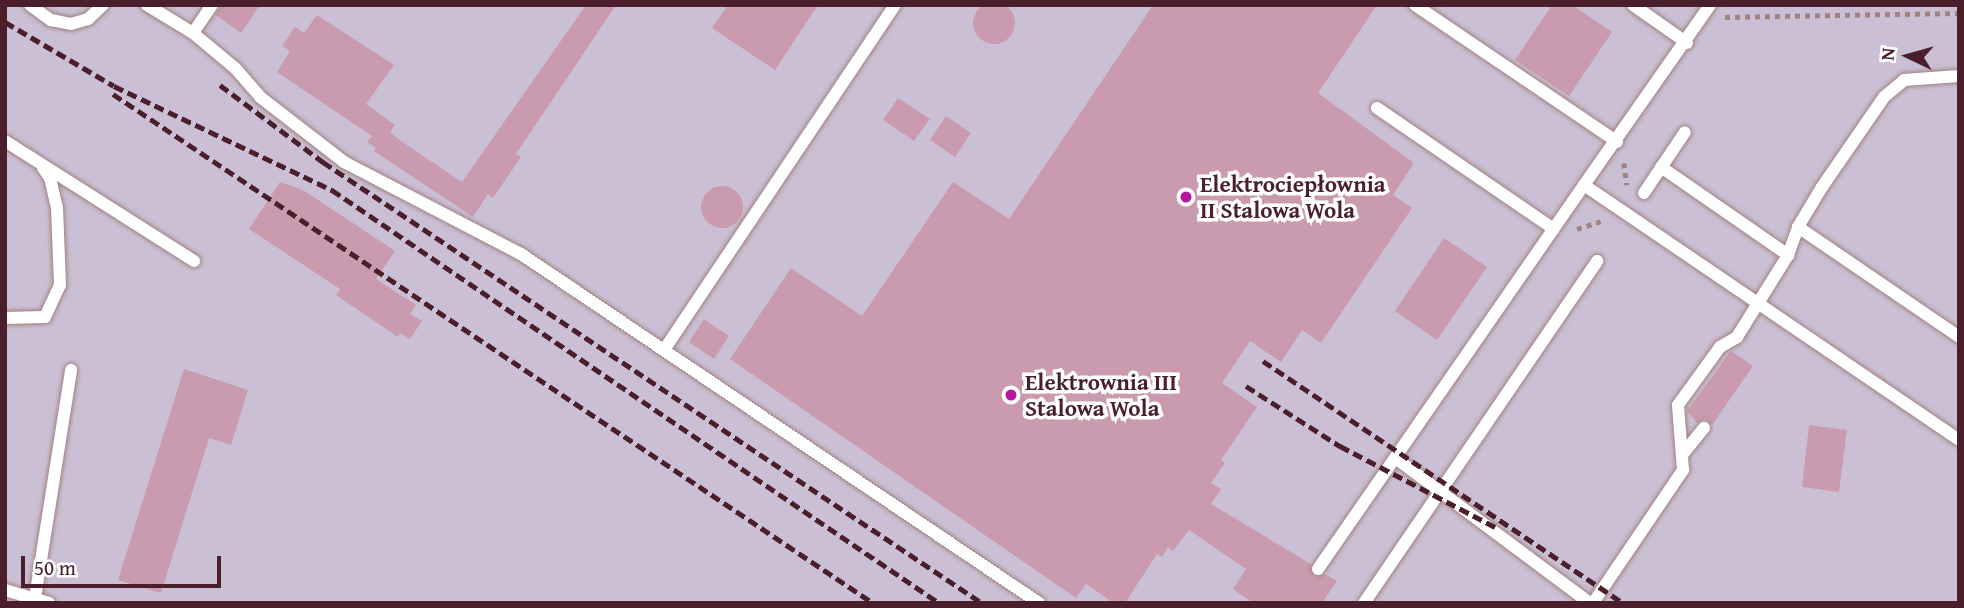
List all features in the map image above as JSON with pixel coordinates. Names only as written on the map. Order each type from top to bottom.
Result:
[{"type":"lane","points":[[30,5],[51,20],[71,24],[88,19],[103,5]]},
{"type":"lane","points":[[147,5],[193,33],[236,69],[260,97],[344,162],[521,254],[1039,603]]},
{"type":"lane","points":[[193,33],[212,5]]},
{"type":"lane","points":[[664,350],[895,5]]},
{"type":"lane","points":[[1415,5],[1617,142]]},
{"type":"lane","points":[[1633,5],[1687,43]]},
{"type":"lane","points":[[1318,569],[1398,460],[1584,185],[1712,11]]},
{"type":"lane","points":[[1398,460],[1592,603],[1683,471],[1678,405],[1720,347],[1737,337],[1788,255],[1798,227],[1884,97],[1904,80],[1959,76]]},
{"type":"lane","points":[[1377,108],[1554,229]]},
{"type":"lane","points":[[1644,193],[1685,132]]},
{"type":"lane","points":[[5,141],[194,261]]},
{"type":"lane","points":[[5,318],[45,317],[60,285],[57,208],[50,178],[37,161]]},
{"type":"lane","points":[[1661,167],[1788,255]]},
{"type":"lane","points":[[1584,185],[1959,440]]},
{"type":"lane","points":[[1798,227],[1959,337]]},
{"type":"lane","points":[[1364,603],[1597,261]]},
{"type":"lane","points":[[35,598],[71,370]]},
{"type":"lane","points":[[1682,455],[1704,428]]},
{"type":"lane","points":[[5,590],[49,603]]},
{"type":"path","points":[[1712,11],[1958,12]]},
{"type":"path","points":[[1625,154],[1623,168],[1629,189]]},
{"type":"shaded area","points":[[5,5],[1959,5],[1959,603],[5,603]]},
{"type":"building","points":[[994,2],[1009,8],[1015,23],[1009,38],[994,44],[979,38],[973,23],[979,8]]},
{"type":"building","points":[[221,5],[260,5],[241,33],[216,15]]},
{"type":"building","points":[[586,5],[616,5],[516,154],[521,157],[493,198],[488,194],[473,217],[374,151],[376,148],[367,142],[372,136],[277,72],[290,51],[282,46],[295,27],[304,33],[317,15],[394,65],[366,104],[395,125],[390,132],[401,141],[462,182]]},
{"type":"building","points":[[728,5],[818,5],[775,70],[712,28]]},
{"type":"building","points":[[1153,5],[1377,5],[1318,93],[1414,163],[1393,195],[1412,208],[1321,343],[1302,330],[1281,362],[1250,341],[1222,383],[1257,407],[1221,460],[1225,463],[1211,483],[1221,489],[1211,504],[1311,564],[1314,577],[1325,574],[1337,581],[1322,603],[1253,603],[1233,589],[1246,569],[1189,530],[1173,551],[1168,547],[1162,557],[1157,554],[1125,603],[1114,603],[1086,584],[1076,598],[730,359],[791,268],[862,316],[953,182],[1009,219]]},
{"type":"building","points":[[1552,5],[1572,5],[1612,32],[1569,96],[1515,60]]},
{"type":"building","points":[[898,98],[930,119],[914,141],[883,120]]},
{"type":"building","points":[[946,116],[971,133],[955,157],[930,140]]},
{"type":"building","points":[[280,182],[303,190],[395,251],[376,279],[416,305],[410,314],[422,321],[410,339],[400,333],[398,337],[336,295],[340,289],[249,229]]},
{"type":"building","points":[[722,186],[737,192],[743,207],[737,222],[722,228],[707,222],[701,207],[707,192]]},
{"type":"building","points":[[1444,238],[1487,267],[1437,340],[1395,311]]},
{"type":"building","points":[[704,319],[729,336],[714,359],[689,342]]},
{"type":"building","points":[[1731,351],[1753,366],[1712,425],[1705,419],[1697,423],[1687,411]]},
{"type":"building","points":[[184,369],[248,390],[231,445],[209,438],[161,593],[118,580]]},
{"type":"building","points":[[1809,425],[1847,430],[1839,492],[1802,487]]},
{"type":"railway","points":[[5,22],[114,86],[332,190],[939,603]]},
{"type":"railway","points":[[220,85],[323,162],[982,603]]},
{"type":"railway","points":[[113,94],[873,603]]},
{"type":"railway","points":[[1263,361],[1623,603]]},
{"type":"railway","points":[[1246,386],[1340,446],[1495,527]]},
{"type":"place","name":"Elektrociepłownia II Stalowa Wola","points":[[1186,197]]},
{"type":"place","name":"Elektrownia III Stalowa Wola","points":[[1011,395]]}]
